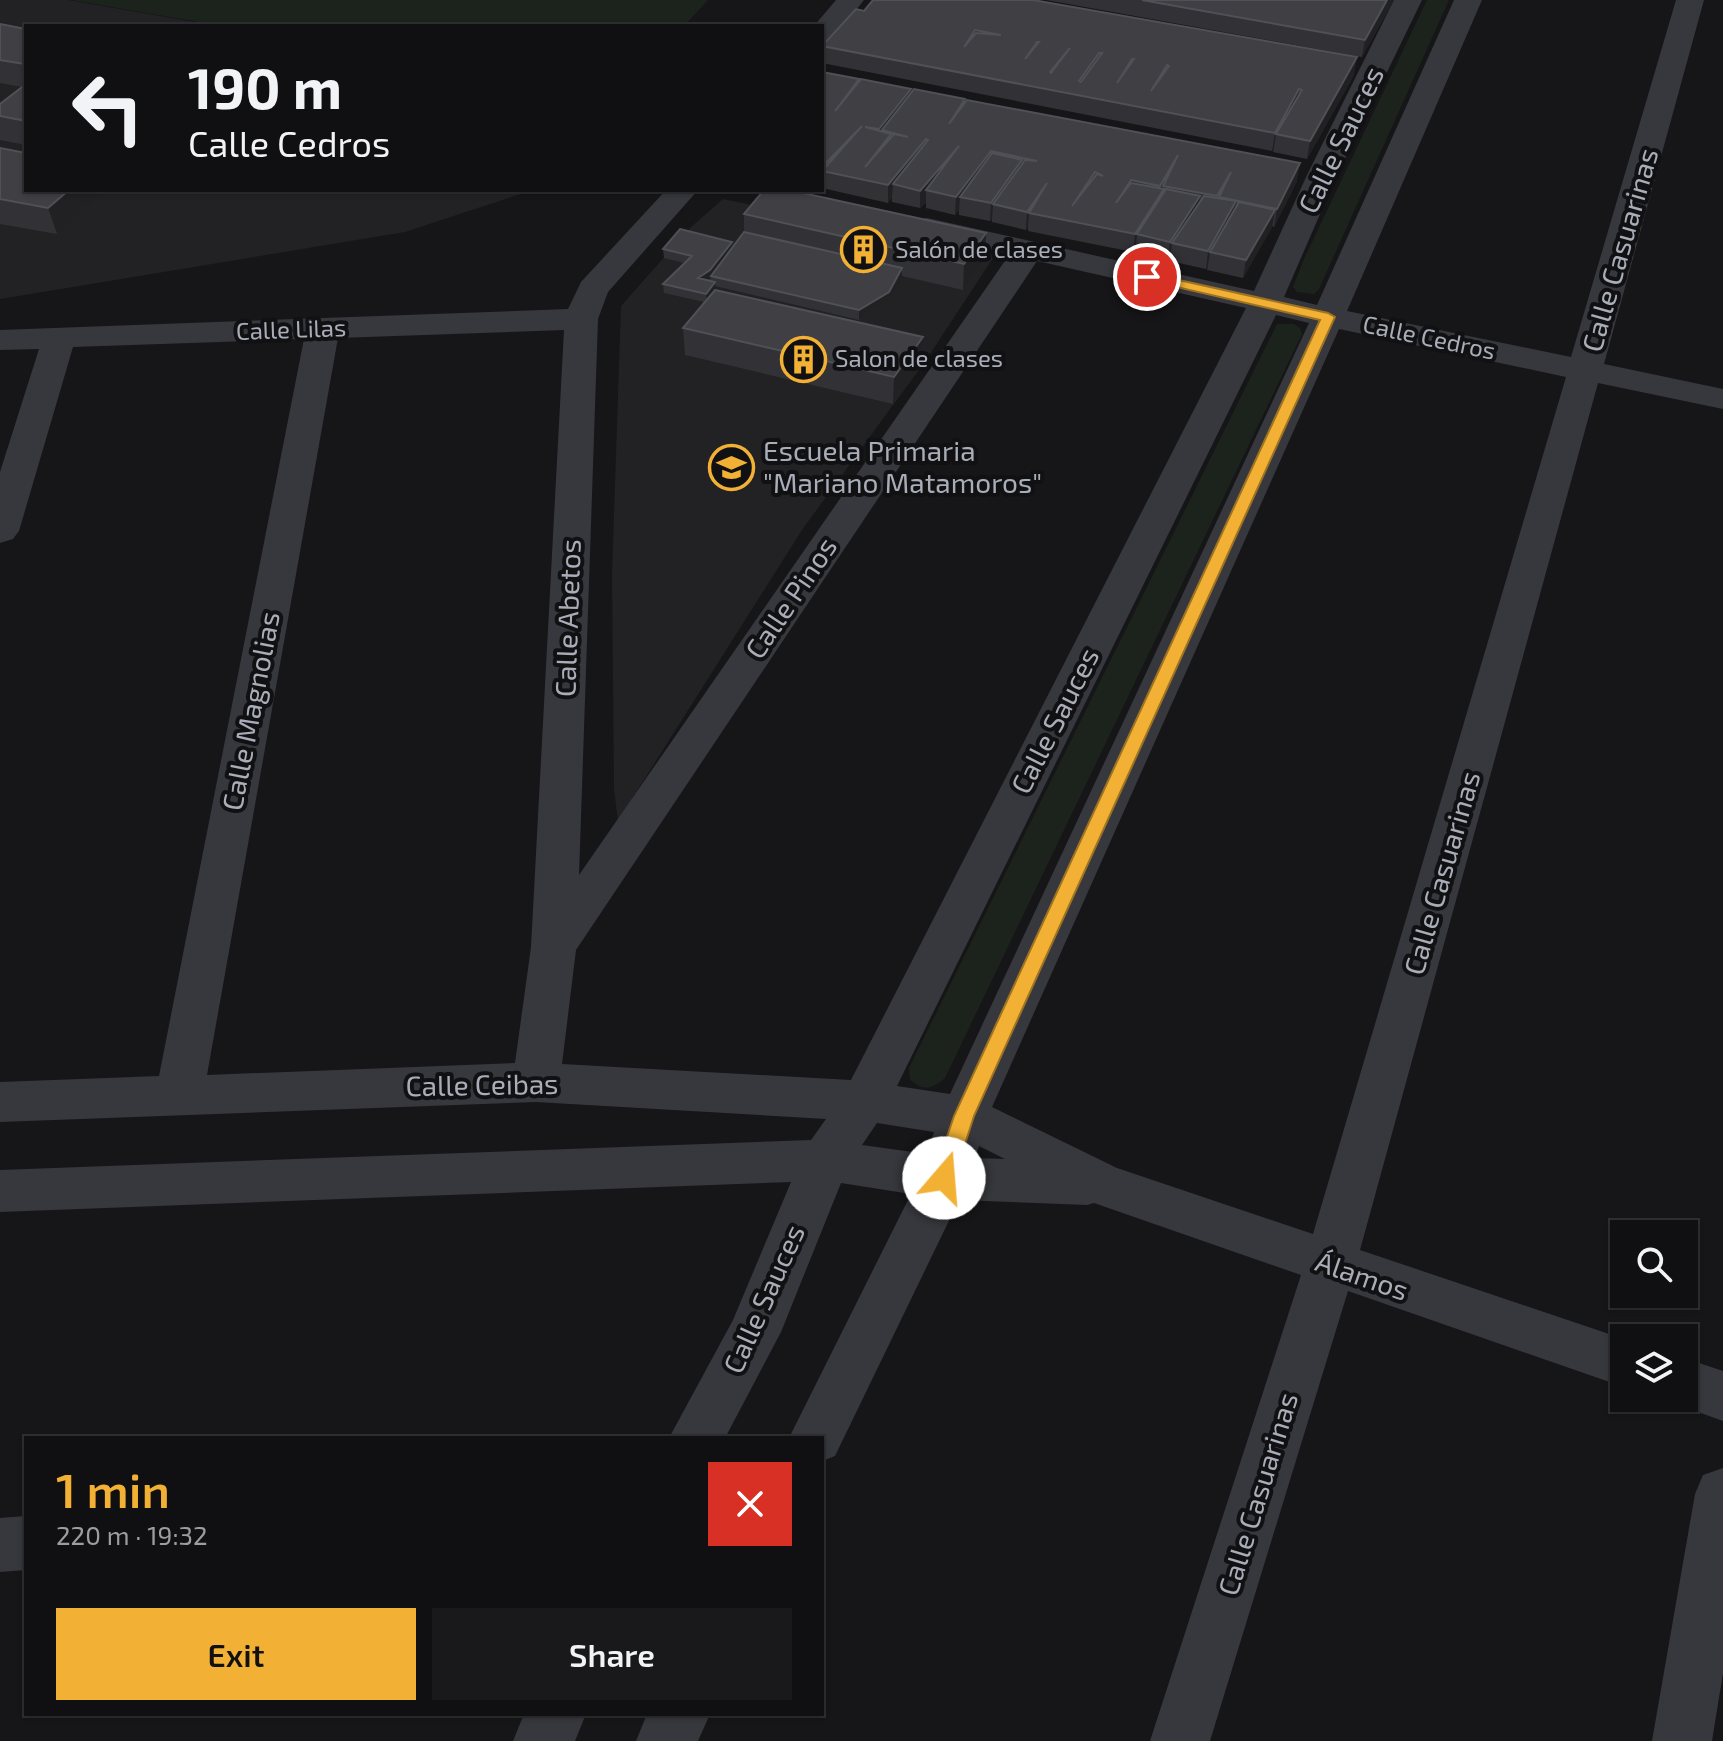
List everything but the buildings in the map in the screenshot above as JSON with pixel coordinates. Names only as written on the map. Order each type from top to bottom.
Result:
[{"type":"street","points":[[824,32],[850,0]]},
{"type":"street","name":"Calle Sauces","points":[[697,1436],[755,1332],[825,1160],[865,1101],[1265,303],[1307,172],[1358,68],[1408,0]]},
{"type":"street","name":"Calle Sauces","points":[[817,1436],[944,1178],[964,1116],[1328,317],[1468,0]]},
{"type":"street","name":"Calle Casuarinas","points":[[1180,1741],[1330,1265],[1690,0]]},
{"type":"street","name":"Calle Abetos","points":[[536,1082],[554,947],[581,319],[593,289],[681,192]]},
{"type":"street","name":"Calle Cedros","points":[[894,220],[1328,317],[1723,399]]},
{"type":"street","name":"Calle Pinos","points":[[554,947],[1028,250]]},
{"type":"street","name":"Calle Lilas","points":[[0,340],[581,319]]},
{"type":"street","name":"Calle Magnolias","points":[[180,1093],[323,328]]},
{"type":"street","points":[[0,531],[59,338]]},
{"type":"street","name":"Calle Ceibas","points":[[0,1102],[536,1082],[865,1101],[964,1116]]},
{"type":"street","name":"Álamos","points":[[964,1116],[1101,1184],[1330,1265],[1610,1358]]},
{"type":"street","points":[[0,1191],[825,1160],[944,1178]]},
{"type":"street","name":"Álamos","points":[[944,1178],[1101,1184]]},
{"type":"street","points":[[1698,1388],[1723,1396]]},
{"type":"street","points":[[1682,1741],[1723,1494]]},
{"type":"street","points":[[0,1545],[24,1543]]},
{"type":"street","points":[[543,1741],[555,1716]]},
{"type":"street","points":[[666,1741],[679,1716]]},
{"type":"shaded area","points":[[0,0],[68,0],[206,24],[24,24],[24,192],[527,192],[405,232],[0,299]]},
{"type":"shaded area","points":[[71,0],[708,0],[686,24],[210,24]]},
{"type":"shaded area","points":[[1427,0],[1449,0],[1319,289],[1314,294],[1297,292],[1293,287],[1304,259]]},
{"type":"shaded area","name":"Escuela Primaria \"Mariano Matamoros\"","points":[[723,199],[995,255],[928,357],[802,530],[618,821],[614,789],[612,575],[621,306],[690,228]]},
{"type":"shaded area","points":[[1277,324],[1294,324],[1302,334],[945,1078],[932,1087],[919,1086],[910,1079],[909,1068]]},
{"type":"place","name":"Salón de clases","points":[[864,250]]},
{"type":"place","name":"Salon de clases","points":[[804,359]]},
{"type":"place","name":"Escuela Primaria \"Mariano Matamoros\"","points":[[732,467]]},
{"type":"route","points":[[944,1178],[964,1116],[1328,317],[1147,277]]}]
